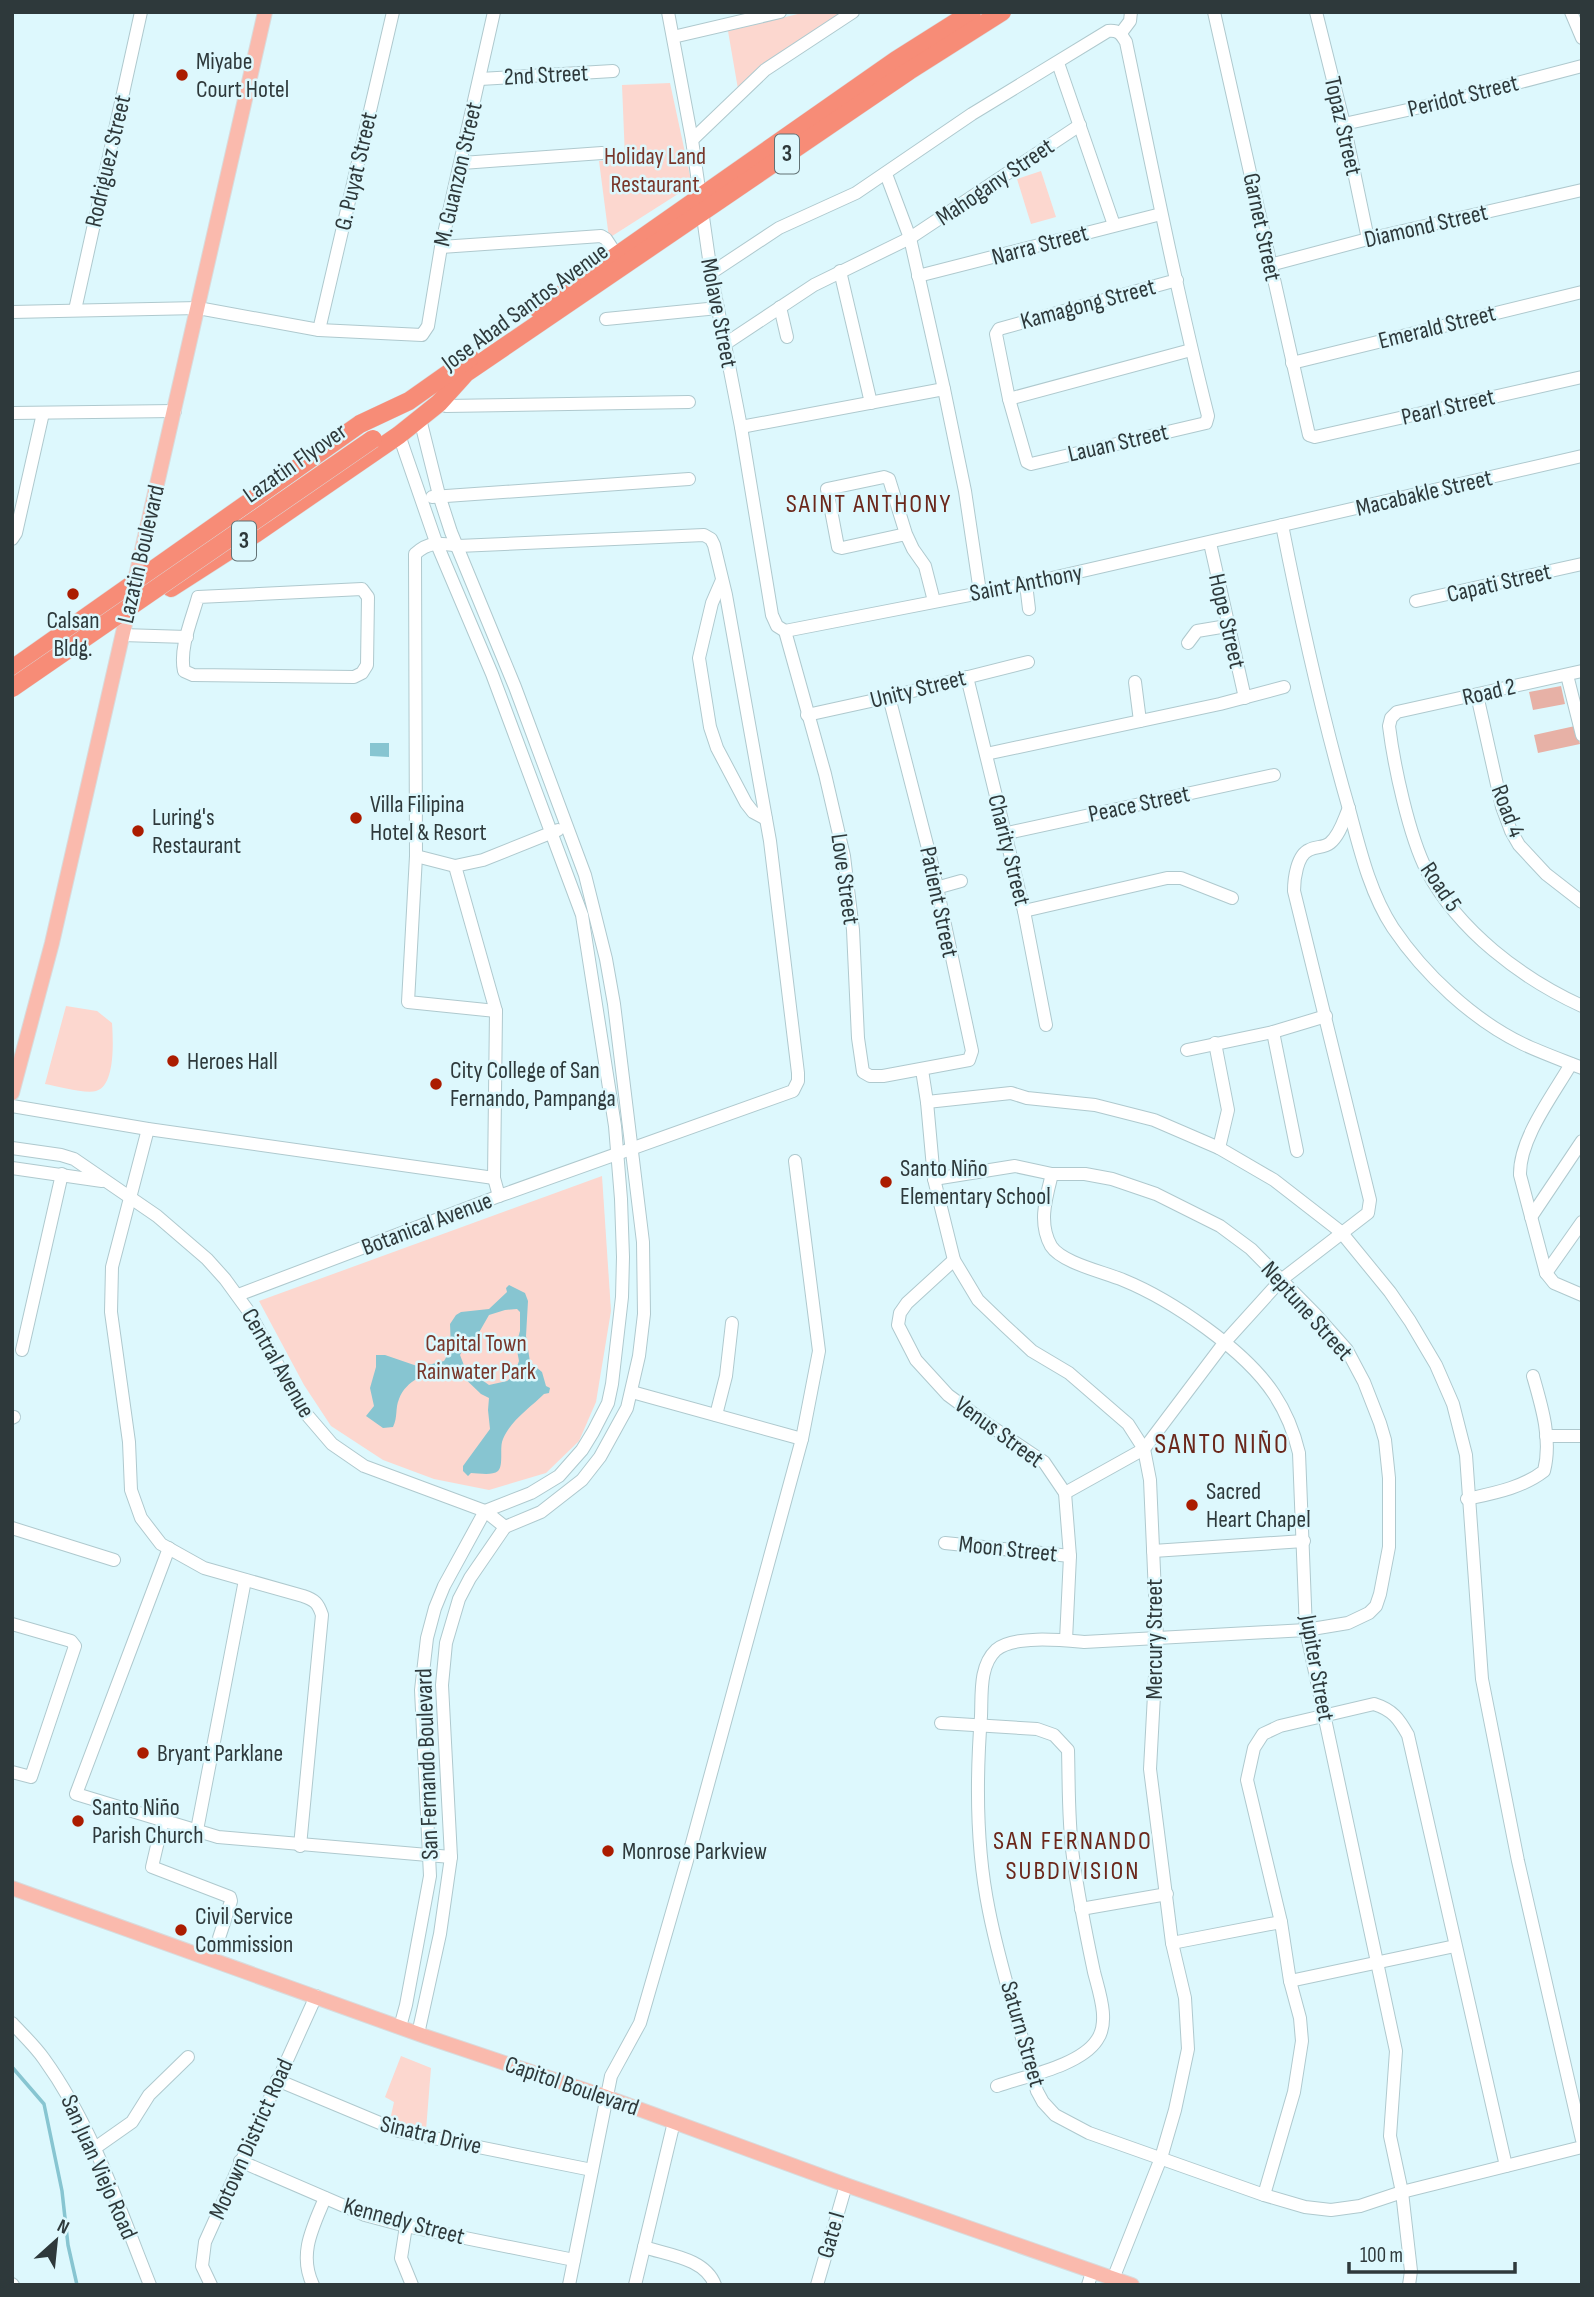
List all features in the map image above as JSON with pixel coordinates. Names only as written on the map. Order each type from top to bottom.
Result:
[{"type":"highway","name":"Jose Abad Santos Avenue","points":[[701,206],[896,60],[972,12]]},
{"type":"highway","name":"Jose Abad Santos Avenue","points":[[12,669],[360,424],[409,401],[701,206],[1002,12]]},
{"type":"highway","name":"Jose Abad Santos Avenue","points":[[12,696],[131,611],[255,534],[399,435],[439,403],[466,373],[621,261]]},
{"type":"highway","name":"Lazatin Flyover","points":[[12,679],[370,435],[466,373]]},
{"type":"highway","name":"Lazatin Flyover","points":[[12,688],[370,435],[409,401]]},
{"type":"highway","points":[[108,603],[131,611]]},
{"type":"main road","name":"Lazatin Boulevard","points":[[12,1094],[51,943],[122,635],[131,611],[133,584],[265,12]]},
{"type":"main road","name":"Capitol Boulevard","points":[[12,1888],[418,2034],[606,2097],[846,2185],[1090,2279],[1113,2279],[1132,2285]]},
{"type":"street","name":"Rodriguez Street","points":[[75,310],[141,12]]},
{"type":"street","name":"G. Puyat Street","points":[[319,330],[393,12]]},
{"type":"street","name":"M. Guanzon Street","points":[[319,330],[422,334],[428,326],[441,247],[494,12]]},
{"type":"street","name":"Molave Street","points":[[668,12],[772,615],[777,626],[785,631]]},
{"type":"street","points":[[673,37],[780,12]]},
{"type":"street","points":[[692,140],[765,70],[853,12]]},
{"type":"street","points":[[1121,33],[1130,21],[1130,12]]},
{"type":"street","name":"Garnet Street","points":[[1214,12],[1309,435],[1315,437]]},
{"type":"street","name":"Topaz Street","points":[[1316,12],[1344,124],[1368,239]]},
{"type":"street","points":[[1571,12],[1582,38]]},
{"type":"street","points":[[711,273],[779,228],[856,193],[972,114],[1108,31],[1121,33]]},
{"type":"street","points":[[1009,399],[1191,350],[1126,42],[1121,33]]},
{"type":"street","points":[[1058,63],[1114,225]]},
{"type":"street","name":"Peridot Street","points":[[1344,124],[1448,101],[1582,66]]},
{"type":"street","name":"2nd Street","points":[[480,79],[613,71]]},
{"type":"street","name":"Mahogany Street","points":[[725,344],[840,271],[910,238],[1080,125]]},
{"type":"street","points":[[461,163],[602,153]]},
{"type":"street","points":[[886,174],[910,238],[944,389],[965,491],[980,592]]},
{"type":"street","name":"Diamond Street","points":[[1270,265],[1368,239],[1582,190]]},
{"type":"street","name":"Narra Street","points":[[918,276],[1161,214]]},
{"type":"street","points":[[441,247],[600,236],[606,239],[621,261]]},
{"type":"street","points":[[840,271],[871,403]]},
{"type":"street","name":"Kamagong Street","points":[[1009,399],[996,334],[999,329],[1177,280]]},
{"type":"street","name":"Emerald Street","points":[[1292,363],[1582,292]]},
{"type":"street","points":[[780,307],[787,337]]},
{"type":"street","points":[[12,312],[198,308],[319,330]]},
{"type":"street","points":[[606,319],[718,308]]},
{"type":"street","name":"Lauan Street","points":[[1009,399],[1025,459],[1031,464],[1206,423],[1208,416],[1191,350]]},
{"type":"street","name":"Pearl Street","points":[[1315,437],[1582,377]]},
{"type":"street","points":[[741,427],[944,389]]},
{"type":"street","points":[[439,403],[446,406],[689,402]]},
{"type":"street","points":[[12,413],[174,411]]},
{"type":"street","points":[[12,539],[16,533],[27,489],[43,413]]},
{"type":"street","points":[[420,419],[439,495],[585,875],[606,959],[643,1242],[644,1314],[639,1356],[632,1392],[615,1434],[582,1480],[541,1512],[505,1527]]},
{"type":"street","points":[[399,435],[436,542],[492,674],[582,915],[617,1154],[622,1226],[622,1297],[608,1403],[582,1450],[559,1476],[531,1493],[485,1511]]},
{"type":"street","name":"Macabakle Street","points":[[1266,529],[1582,456]]},
{"type":"street","points":[[906,534],[838,547],[827,489],[887,477],[889,479],[906,534],[925,566],[934,601]]},
{"type":"street","points":[[421,499],[439,495],[689,479]]},
{"type":"street","points":[[12,489],[27,489]]},
{"type":"street","points":[[1282,525],[1303,626],[1368,879],[1393,928],[1422,964],[1448,990],[1496,1028],[1521,1043],[1576,1066],[1530,1136],[1520,1162],[1520,1175],[1546,1273],[1553,1283],[1582,1295]]},
{"type":"street","name":"Saint Anthony","points":[[785,631],[1026,584],[1266,529]]},
{"type":"street","points":[[496,1010],[408,1002],[416,856],[415,554],[423,547],[436,542],[458,546],[704,535],[711,539],[722,580],[766,819]]},
{"type":"street","name":"Hope Street","points":[[1210,543],[1245,698]]},
{"type":"street","name":"Capati Street","points":[[1416,601],[1582,564]]},
{"type":"street","points":[[722,580],[712,603],[698,658],[708,715],[713,738],[746,803],[753,812],[766,819]]},
{"type":"street","points":[[1026,584],[1029,609]]},
{"type":"street","points":[[362,589],[368,597],[367,665],[362,673],[354,677],[193,675],[184,671],[182,664],[187,637],[198,597],[362,589]]},
{"type":"street","points":[[1188,643],[1197,631],[1227,626]]},
{"type":"street","name":"Love Street","points":[[785,631],[844,856],[853,930],[858,1038],[863,1072],[870,1076],[883,1076],[922,1070]]},
{"type":"street","points":[[122,635],[187,637]]},
{"type":"street","name":"Unity Street","points":[[807,715],[1028,662]]},
{"type":"street","name":"Road 2","points":[[1397,712],[1582,671]]},
{"type":"street","points":[[1567,675],[1582,735]]},
{"type":"street","name":"Charity Street","points":[[967,677],[1003,834],[1024,911],[1046,1025]]},
{"type":"street","points":[[1135,682],[1140,721]]},
{"type":"street","points":[[986,754],[1245,698],[1284,687]]},
{"type":"street","name":"Road 4","points":[[1477,695],[1502,807],[1511,831],[1545,874],[1582,902]]},
{"type":"street","name":"Patient Street","points":[[889,697],[932,864],[972,1051],[969,1060],[922,1070]]},
{"type":"street","name":"Road 5","points":[[1397,712],[1391,718],[1389,726],[1395,760],[1416,846],[1437,887],[1468,925],[1503,958],[1538,983],[1582,1006]]},
{"type":"street","name":"Peace Street","points":[[1003,834],[1275,775]]},
{"type":"street","points":[[1328,845],[1339,831],[1349,808]]},
{"type":"street","name":"Botanical Avenue","points":[[237,1295],[499,1196],[793,1091],[798,1073],[766,819]]},
{"type":"street","points":[[416,856],[455,866],[483,860],[567,827]]},
{"type":"street","points":[[1065,1493],[1144,1449],[1224,1343],[1281,1280],[1368,1213],[1370,1200],[1294,891],[1295,873],[1306,850],[1357,839]]},
{"type":"street","points":[[455,866],[496,1010],[494,1178],[499,1196]]},
{"type":"street","points":[[1024,911],[1167,878],[1181,878],[1232,898]]},
{"type":"street","points":[[936,888],[961,881]]},
{"type":"street","points":[[1187,1051],[1273,1032],[1326,1016]]},
{"type":"street","points":[[1273,1032],[1297,1151]]},
{"type":"street","points":[[1215,1044],[1228,1110],[1219,1148]]},
{"type":"street","name":"Mercury Street","points":[[922,1070],[934,1179],[954,1261],[978,1300],[1032,1351],[1069,1373],[1128,1424],[1144,1449],[1150,1480],[1157,1639],[1150,1769],[1172,1943],[1185,1998],[1188,2049],[1161,2158],[1113,2279]]},
{"type":"street","points":[[927,1102],[1011,1093],[1027,1098],[1095,1105],[1154,1120],[1219,1148],[1274,1180],[1341,1232],[1390,1292],[1436,1365],[1460,1426],[1466,1455],[1467,1499],[1482,1679],[1518,1861],[1582,2140]]},
{"type":"street","points":[[12,1106],[148,1129],[494,1178]]},
{"type":"street","points":[[148,1129],[112,1267],[111,1312],[129,1441],[131,1490],[141,1518],[161,1544],[204,1567],[315,1600],[322,1615],[300,1846]]},
{"type":"street","points":[[1531,1217],[1582,1141]]},
{"type":"street","name":"Central Avenue","points":[[12,1148],[61,1155],[81,1163],[157,1216],[197,1250],[237,1295],[302,1409],[317,1429],[348,1457],[379,1473],[485,1511],[505,1527]]},
{"type":"street","points":[[569,2285],[611,2076],[640,2023],[802,1439],[819,1351],[795,1161]]},
{"type":"street","name":"Neptune Street","points":[[934,1179],[1015,1166],[1052,1174],[1085,1174],[1112,1179],[1156,1194],[1220,1226],[1251,1249],[1347,1350],[1364,1382],[1385,1440],[1389,1478],[1389,1547],[1376,1606],[1360,1619],[1306,1630],[1157,1639]]},
{"type":"street","name":"Central Avenue","points":[[12,1168],[109,1183]]},
{"type":"street","points":[[22,1350],[62,1174]]},
{"type":"street","name":"Jupiter Street","points":[[1052,1174],[1043,1212],[1046,1234],[1053,1249],[1067,1259],[1123,1280],[1171,1304],[1224,1343],[1251,1367],[1274,1393],[1293,1428],[1300,1452],[1306,1630],[1396,2051],[1391,2136],[1402,2192],[1411,2271],[1409,2285]]},
{"type":"street","points":[[1546,1273],[1582,1222]]},
{"type":"street","name":"Venus Street","points":[[954,1261],[900,1312],[898,1325],[916,1360],[948,1395],[1044,1462],[1065,1493],[1070,1556],[1066,1640]]},
{"type":"street","points":[[716,1415],[726,1376],[732,1323]]},
{"type":"street","points":[[1467,1499],[1516,1486],[1534,1479],[1544,1471],[1547,1458],[1546,1436],[1533,1376]]},
{"type":"street","points":[[632,1392],[802,1439]]},
{"type":"street","points":[[1546,1436],[1582,1436]]},
{"type":"street","name":"San Fernando Boulevard","points":[[400,2027],[430,1876],[421,1690],[427,1637],[444,1586],[485,1511]]},
{"type":"street","name":"San Fernando Boulevard","points":[[418,2034],[440,1934],[451,1857],[442,1685],[445,1652],[459,1600],[470,1578],[505,1527]]},
{"type":"street","points":[[12,1528],[114,1560]]},
{"type":"street","points":[[1153,1551],[1304,1541]]},
{"type":"street","name":"Moon Street","points":[[945,1543],[1070,1556]]},
{"type":"street","points":[[169,1548],[76,1794],[218,1837],[451,1857]]},
{"type":"street","points":[[197,1830],[244,1580]]},
{"type":"street","points":[[12,1624],[71,1641],[75,1646],[31,1777],[12,1772]]},
{"type":"street","name":"Saturn Street","points":[[1157,1639],[1019,1641],[999,1647],[986,1663],[978,1776],[980,1839],[989,1910],[1032,2074],[1043,2102],[1055,2115],[1089,2133],[1264,2195],[1305,2207],[1331,2210],[1360,2206],[1402,2192],[1582,2147]]},
{"type":"street","points":[[1264,2195],[1300,2062],[1302,2041],[1281,1922],[1247,1780],[1248,1768],[1254,1748],[1263,1734],[1280,1726],[1374,1704],[1388,1708],[1399,1717],[1408,1735],[1506,2166]]},
{"type":"street","points":[[942,1723],[1037,1729],[1054,1735],[1068,1750],[1073,1856],[1099,1992],[1103,2019],[1101,2030],[1097,2040],[1085,2052],[1064,2064],[996,2086]]},
{"type":"street","points":[[163,1820],[152,1867],[230,1897],[219,1938]]},
{"type":"street","points":[[1081,1909],[1167,1894]]},
{"type":"street","points":[[1172,1943],[1281,1922]]},
{"type":"street","points":[[1290,1981],[1455,1946]]},
{"type":"street","name":"Motown District Road","points":[[211,2285],[202,2266],[203,2249],[276,2080],[316,1996]]},
{"type":"street","name":"San Juan Viejo Road","points":[[12,2023],[48,2065],[95,2148],[150,2285]]},
{"type":"street","points":[[95,2148],[132,2122],[149,2095],[188,2057]]},
{"type":"street","name":"Sinatra Drive","points":[[276,2080],[400,2131],[592,2170]]},
{"type":"street","points":[[635,2285],[674,2122]]},
{"type":"street","name":"Kennedy Street","points":[[240,2161],[365,2215],[406,2226],[574,2260]]},
{"type":"street","name":"Gate I","points":[[817,2285],[846,2185]]},
{"type":"street","points":[[313,2285],[308,2274],[306,2252],[309,2235],[325,2199]]},
{"type":"street","points":[[406,2226],[401,2258],[412,2285]]},
{"type":"street","points":[[644,2248],[698,2264],[710,2273],[715,2285]]},
{"type":"green space","points":[[806,12],[838,12],[838,16],[738,89],[728,31]]},
{"type":"green space","name":"Holiday Land Restaurant","points":[[670,83],[692,185],[609,238],[599,161],[625,158],[622,85]]},
{"type":"green space","points":[[1041,171],[1056,217],[1031,224],[1017,179]]},
{"type":"green space","points":[[66,1006],[97,1011],[112,1023],[113,1050],[110,1071],[107,1080],[96,1091],[78,1091],[45,1084]]},
{"type":"green space","name":"Capital Town Rainwater Park","points":[[602,1176],[611,1311],[596,1402],[579,1441],[546,1473],[489,1490],[434,1479],[383,1460],[331,1426],[304,1385],[259,1301]]},
{"type":"green space","points":[[401,2056],[431,2068],[426,2130],[390,2120],[394,2102],[385,2097]]},
{"type":"shaded area","points":[[1561,686],[1565,704],[1533,710],[1529,692]]},
{"type":"shaded area","points":[[1575,726],[1580,744],[1538,753],[1534,735]]},
{"type":"water","points":[[370,743],[389,743],[389,757],[370,756]]},
{"type":"water","points":[[509,1285],[525,1293],[528,1301],[526,1336],[530,1362],[542,1372],[546,1386],[550,1388],[549,1393],[544,1394],[506,1432],[498,1471],[489,1474],[471,1473],[468,1476],[463,1471],[463,1466],[490,1429],[489,1398],[458,1372],[441,1371],[424,1375],[403,1391],[393,1427],[383,1428],[366,1416],[374,1406],[370,1388],[376,1367],[376,1355],[385,1355],[420,1367],[444,1361],[451,1349],[450,1324],[456,1315],[489,1309],[507,1292]],"holes":[[[517,1309],[520,1312],[520,1331],[516,1345],[519,1361],[514,1375],[507,1381],[489,1385],[465,1368],[460,1355],[465,1345],[477,1336],[489,1315]]]},
{"type":"waterway","points":[[12,2067],[44,2104],[62,2191],[68,2245],[77,2285]]},
{"type":"place","name":"Miyabe Court Hotel","points":[[182,75]]},
{"type":"place","name":"Calsan Bldg.","points":[[73,594]]},
{"type":"place","name":"Villa Filipina Hotel & Resort","points":[[356,818]]},
{"type":"place","name":"Luring's Restaurant","points":[[138,831]]},
{"type":"place","name":"Heroes Hall","points":[[173,1061]]},
{"type":"place","name":"City College of San Fernando, Pampanga","points":[[436,1084]]},
{"type":"place","name":"Santo Niño Elementary School","points":[[886,1182]]},
{"type":"place","name":"Sacred Heart Chapel","points":[[1192,1505]]},
{"type":"place","name":"Bryant Parklane","points":[[143,1753]]},
{"type":"place","name":"Santo Niño Parish Church","points":[[78,1821]]},
{"type":"place","name":"Monrose Parkview","points":[[608,1851]]},
{"type":"place","name":"Civil Service Commission","points":[[181,1930]]},
{"type":"district","name":"SAINT ANTHONY","points":[[869,504]]},
{"type":"district","name":"SANTO NIÑO","points":[[1222,1444]]},
{"type":"district","name":"SAN FERNANDO SUBDIVISION","points":[[1073,1856]]}]
